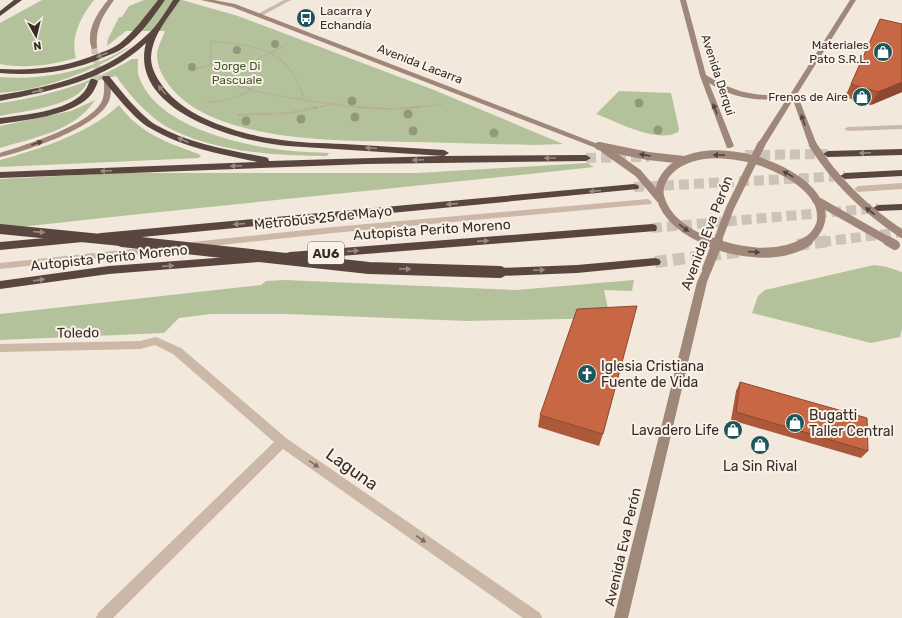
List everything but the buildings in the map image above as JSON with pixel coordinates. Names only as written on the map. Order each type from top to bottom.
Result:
[{"type":"highway","points":[[0,9],[19,0]]},
{"type":"highway","points":[[0,14],[19,0]]},
{"type":"highway","points":[[0,71],[18,73],[57,70],[80,64],[110,52],[134,34],[162,0]]},
{"type":"highway","points":[[0,98],[51,88],[98,73],[125,58],[153,33],[177,0]]},
{"type":"highway","points":[[153,33],[148,51],[148,66],[160,90],[176,105],[204,121],[227,131],[261,140],[292,143],[513,158]]},
{"type":"highway","points":[[107,79],[128,104],[152,126],[200,148],[289,164]]},
{"type":"highway","points":[[0,121],[50,111],[79,101],[91,90],[94,81]]},
{"type":"highway","points":[[828,154],[902,152]]},
{"type":"highway","points":[[0,174],[289,164],[513,158],[586,158]]},
{"type":"highway","points":[[845,176],[902,173]]},
{"type":"highway","name":"Autopista Perito Moreno","points":[[0,246],[634,187]]},
{"type":"highway","points":[[878,208],[902,206]]},
{"type":"highway","name":"Autopista Perito Moreno","points":[[0,285],[117,270],[652,228]]},
{"type":"highway","points":[[0,229],[65,234],[369,268],[500,272],[577,269],[654,262]]},
{"type":"main road","points":[[94,48],[92,37],[96,21],[111,0]]},
{"type":"main road","name":"Avenida Lacarra","points":[[204,0],[231,3],[599,146],[648,156],[684,160]]},
{"type":"main road","name":"Avenida Derqui","points":[[683,0],[713,104],[735,156]]},
{"type":"main road","name":"Avenida Eva Perón","points":[[621,618],[700,290],[716,245],[730,208],[753,159],[853,0]]},
{"type":"main road","points":[[704,76],[728,91],[748,97],[771,98],[794,94],[813,145],[828,170],[845,190],[868,210],[902,234]]},
{"type":"main road","points":[[0,155],[44,140],[76,126],[98,111],[104,104],[107,79]]},
{"type":"main road","name":"Avenida Lacarra","points":[[599,146],[638,173],[661,199],[666,211],[681,227],[716,245],[735,250],[760,253],[783,251],[803,244],[815,234],[820,226],[820,211],[816,200]]},
{"type":"main road","points":[[661,199],[660,183],[664,176],[671,167],[684,160],[707,155],[735,156],[753,159],[773,166],[798,180],[816,200],[898,246]]},
{"type":"street","points":[[259,15],[288,0]]},
{"type":"street","points":[[848,129],[902,127]]},
{"type":"street","points":[[858,189],[902,186]]},
{"type":"street","name":"Metrobús 25 de Mayo","points":[[0,266],[333,230],[648,202]]},
{"type":"street","name":"Toledo","points":[[0,348],[140,345],[156,341]]},
{"type":"street","name":"Laguna","points":[[156,341],[176,351],[282,442],[534,618]]},
{"type":"street","points":[[103,618],[282,442]]},
{"type":"path","points":[[245,66],[307,33]]},
{"type":"path","points":[[304,99],[302,86],[294,72],[271,52],[251,46],[211,41],[210,65],[216,74],[227,82],[251,90],[304,99],[334,104],[382,109],[444,104]]},
{"type":"path","points":[[191,71],[210,65],[228,63],[245,66],[255,72],[257,78],[256,84],[251,90],[241,96],[229,100],[203,103]]},
{"type":"path","points":[[235,115],[290,113],[334,104]]},
{"type":"green space","points":[[42,0],[94,0],[78,27],[74,42],[76,58],[38,66],[0,64],[0,23]]},
{"type":"green space","name":"Jorge Di Pascuale","points":[[144,0],[182,0],[238,16],[434,90],[563,144],[534,145],[319,139],[248,129],[217,119],[190,105],[169,85],[164,78],[160,71],[157,54],[165,31],[126,31],[107,46],[108,39],[119,17],[122,17],[129,6]]},
{"type":"green space","points":[[132,46],[102,64],[69,78],[35,88],[0,93],[0,77],[40,77],[79,69],[104,60]]},
{"type":"green space","points":[[132,59],[138,59],[139,77],[147,92],[159,105],[191,126],[245,144],[287,150],[329,153],[327,156],[259,153],[226,148],[194,139],[162,124],[152,116],[125,89],[116,76],[87,83],[82,91],[62,102],[0,116],[0,103],[35,97],[68,88],[116,68]]},
{"type":"green space","points":[[619,91],[671,93],[679,129],[678,132],[669,135],[649,134],[596,114]]},
{"type":"green space","points":[[95,100],[87,111],[65,126],[39,137],[0,148],[0,126],[71,111]]},
{"type":"green space","points":[[119,105],[131,119],[146,131],[201,155],[199,158],[0,167],[0,160],[31,151],[63,139],[93,124]]},
{"type":"green space","points":[[588,163],[594,167],[0,229],[0,179],[119,173],[418,173]]},
{"type":"green space","points":[[874,265],[887,267],[902,272],[902,329],[900,337],[871,343],[752,313],[758,296],[765,290]]},
{"type":"green space","points":[[285,280],[516,290],[634,280],[632,291],[604,290],[610,318],[467,321],[287,314],[211,314],[179,318],[164,333],[0,340],[0,314],[261,285],[266,281]]},
{"type":"tunnel","points":[[94,48],[97,66],[106,78]]},
{"type":"tunnel","points":[[94,81],[97,66]]},
{"type":"tunnel","points":[[745,155],[828,154]]},
{"type":"tunnel","points":[[586,158],[649,157]]},
{"type":"tunnel","points":[[634,187],[845,176]]},
{"type":"tunnel","points":[[652,228],[878,208]]},
{"type":"tunnel","points":[[821,242],[902,232]]},
{"type":"tunnel","points":[[821,242],[829,241]]},
{"type":"tunnel","points":[[797,245],[821,242]]},
{"type":"tunnel","points":[[655,262],[745,251]]},
{"type":"place","name":"Lacarra y Echandía","points":[[306,18]]},
{"type":"place","name":"Materiales Pato S.R.L.","points":[[883,52]]},
{"type":"place","name":"Frenos de Aire","points":[[862,97]]},
{"type":"place","name":"Iglesia Cristiana Fuente de Vida","points":[[587,374]]},
{"type":"place","name":"Bugatti Taller Central","points":[[795,423]]},
{"type":"place","name":"Lavadero Life","points":[[733,430]]},
{"type":"place","name":"La Sin Rival","points":[[760,445]]}]
